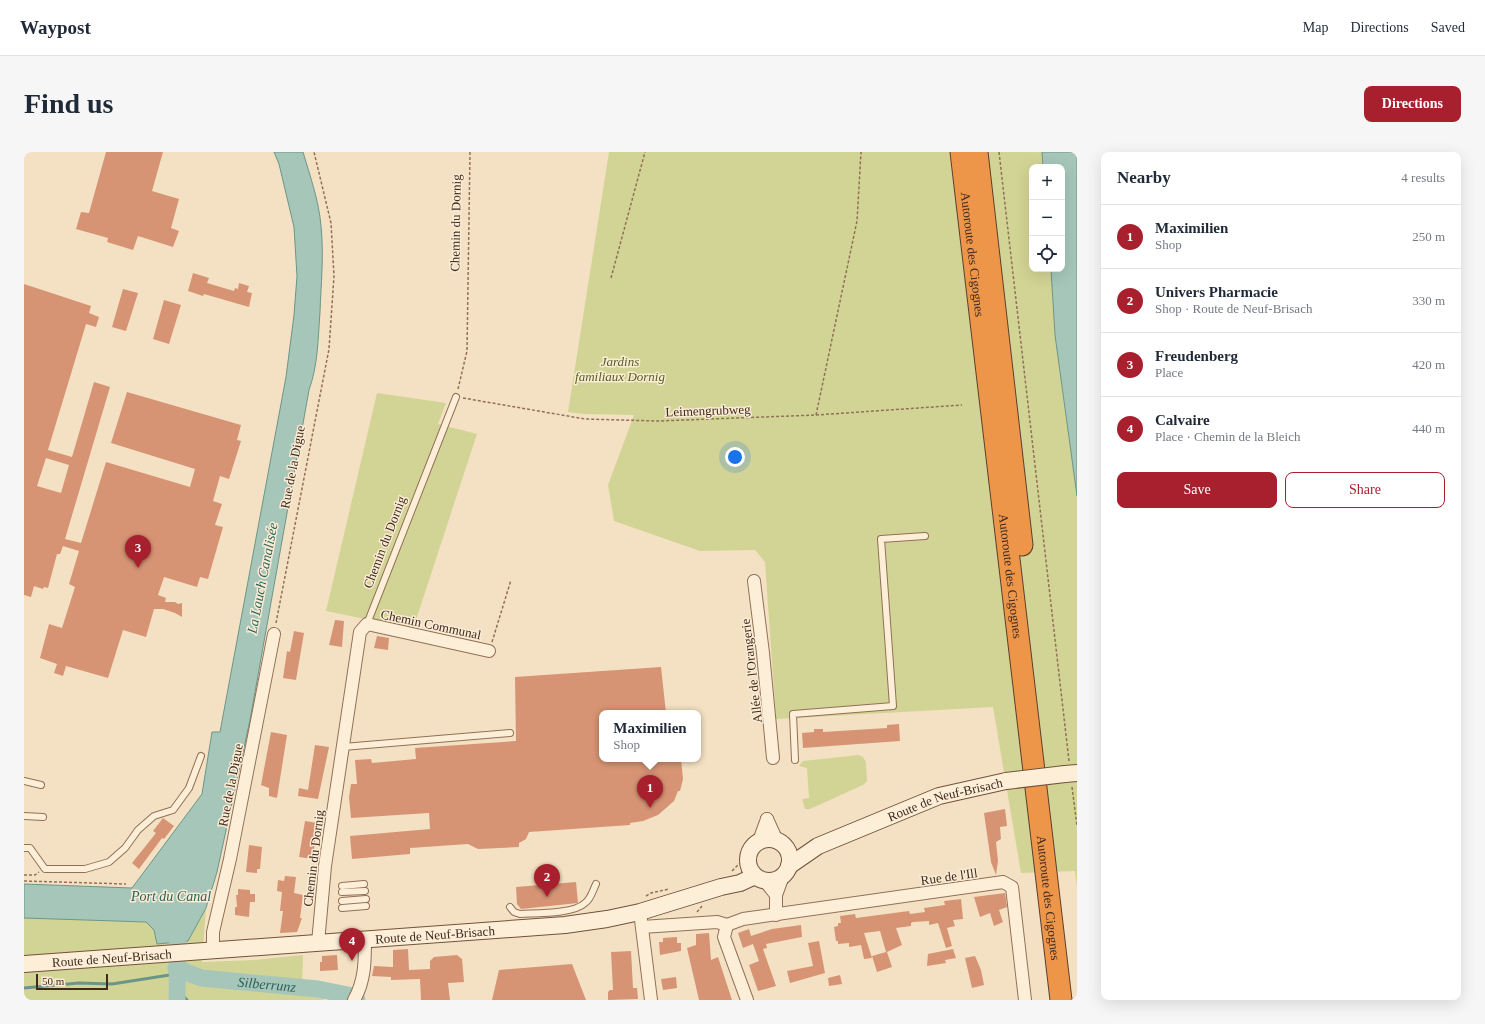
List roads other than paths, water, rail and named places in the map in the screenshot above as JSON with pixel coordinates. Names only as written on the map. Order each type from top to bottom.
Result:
[{"type":"highway","name":"Autoroute des Cigognes","points":[[961,152],[1062,1000]]},
{"type":"highway","name":"Autoroute des Cigognes","points":[[977,152],[1075,1000]]},
{"type":"main road","name":"Route de Neuf-Brisach","points":[[786,871],[818,846],[939,796],[1006,781],[1071,774]]},
{"type":"main road","points":[[768,839],[780,842],[789,854],[786,871],[774,880],[759,878],[749,868],[748,858],[751,848],[759,841],[768,839]]},
{"type":"main road","name":"Route de Neuf-Brisach","points":[[780,842],[818,846]]},
{"type":"main road","name":"Route de Neuf-Brisach","points":[[721,887],[736,875],[748,858]]},
{"type":"main road","name":"Route de Neuf-Brisach","points":[[24,964],[565,925],[607,919],[641,919],[721,887],[759,878]]},
{"type":"street","name":"Allée de l'Orangerie","points":[[754,581],[763,652],[773,758]]},
{"type":"street","name":"Chemin Communal","points":[[367,624],[489,651]]},
{"type":"street","name":"Chemin du Dornig","points":[[318,943],[325,866],[360,632],[367,624]]},
{"type":"street","name":"Rue de la Digue","points":[[206,951],[213,932],[230,859],[274,634]]},
{"type":"street","points":[[776,915],[776,895],[786,871]]},
{"type":"street","points":[[759,878],[776,895]]},
{"type":"street","name":"Rue de l'Ill","points":[[727,925],[743,919],[1003,882],[1012,887],[1025,1000]]},
{"type":"street","points":[[651,1000],[641,919],[717,922],[727,925],[724,937],[747,1000]]},
{"type":"street","points":[[356,996],[361,986],[365,961],[365,940]]},
{"type":"lane","name":"Chemin du Dornig","points":[[367,624],[456,397]]},
{"type":"lane","points":[[796,760],[793,714],[892,706],[881,539],[925,536]]},
{"type":"lane","points":[[343,747],[510,733]]},
{"type":"lane","points":[[24,848],[30,848],[45,869],[85,869],[109,862],[125,848],[138,830],[154,816],[173,810],[189,788],[201,756]]},
{"type":"lane","points":[[24,781],[41,785]]},
{"type":"lane","points":[[24,816],[43,817]]},
{"type":"lane","points":[[510,907],[514,912],[520,914],[572,910],[584,905],[591,896],[596,884]]},
{"type":"lane","points":[[342,889],[365,888]]},
{"type":"lane","points":[[342,901],[366,899]]},
{"type":"lane","points":[[342,908],[366,906]]},
{"type":"water","name":"Port du Canal","points":[[274,152],[303,152],[316,198],[322,237],[322,280],[318,342],[316,361],[309,390],[250,720],[217,872],[206,908],[188,941],[157,944],[154,930],[146,922],[24,918],[24,884],[132,888],[202,794],[212,732],[220,732],[286,377],[294,315],[297,276],[294,227],[279,164]]},
{"type":"water","points":[[1042,152],[1077,152],[1077,496],[1055,335],[1051,272],[1065,272],[1065,164],[1043,164]]},
{"type":"waterway","name":"La Lauch Canalisée","points":[[177,1000],[178,918]]},
{"type":"waterway","name":"Silberrunz","points":[[176,968],[201,978],[318,989],[353,996],[357,1000]]},
{"type":"waterway","points":[[24,988],[79,983],[112,984],[176,974]]},
{"type":"waterway","points":[[176,988],[187,1000]]},
{"type":"place","name":"Freudenberg","points":[[138,568]]},
{"type":"place","name":"Maximilien","points":[[650,808]]},
{"type":"place","name":"Univers Pharmacie","points":[[547,897]]},
{"type":"place","name":"Calvaire","points":[[352,961]]},
{"type":"park label","name":"Jardins familiaux Dornig","points":[[620,368]]}]
